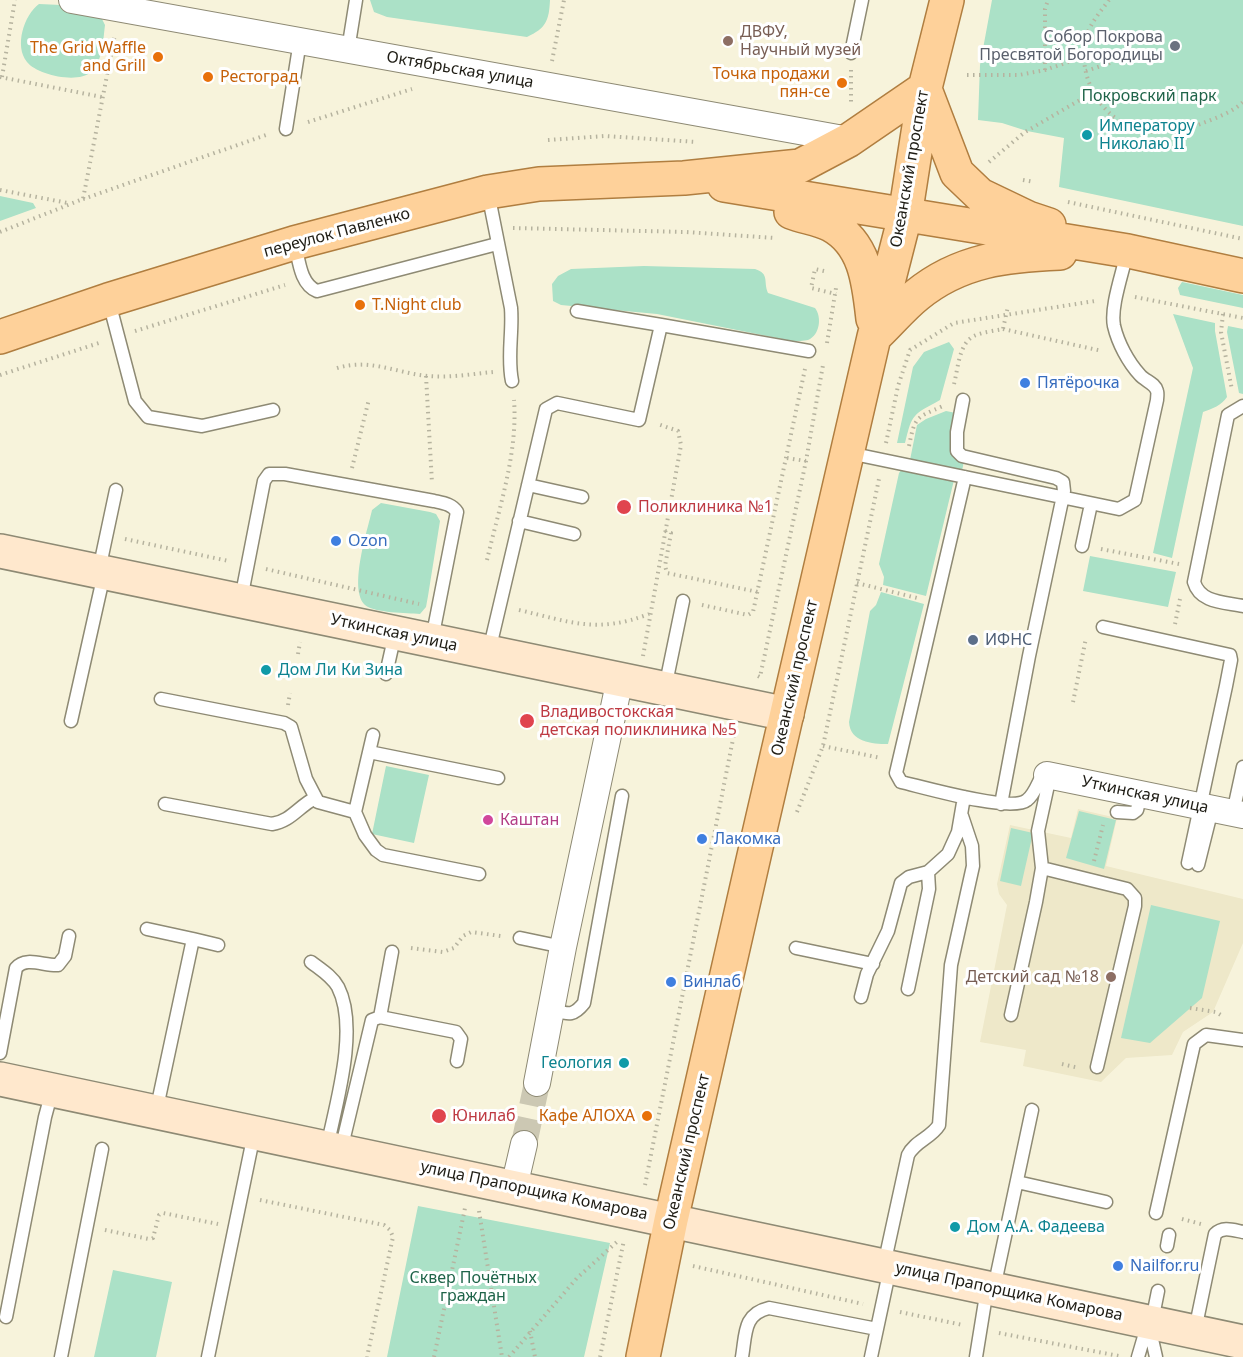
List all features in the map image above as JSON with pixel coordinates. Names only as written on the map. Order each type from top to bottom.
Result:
[{"type":"main road","name":"Океанский проспект","points":[[643,1357],[787,714],[874,337],[905,216],[925,88],[947,0]]},
{"type":"main road","points":[[684,178],[800,166],[849,140],[925,88],[957,173],[980,195],[1028,218],[1128,251]]},
{"type":"main road","points":[[684,178],[1128,251],[1243,276]]},
{"type":"main road","points":[[684,178],[831,225],[855,245],[869,280],[874,337]]},
{"type":"main road","name":"переулок Павленко","points":[[0,337],[108,300],[294,243],[488,192],[539,184],[684,178]]},
{"type":"main road","points":[[874,337],[918,294],[956,270],[994,258],[1128,251]]},
{"type":"main road","name":"Уткинская улица","points":[[0,551],[787,714]]},
{"type":"main road","name":"улица Прапорщика Комарова","points":[[0,1079],[990,1288],[1152,1312],[1195,1331],[1243,1342]]},
{"type":"street","name":"Октябрьская улица","points":[[72,0],[849,140]]},
{"type":"street","points":[[537,1083],[562,947],[641,684]]},
{"type":"street","name":"Уткинская улица","points":[[1048,775],[1222,811]]},
{"type":"street","points":[[514,1187],[524,1144]]},
{"type":"lane","points":[[348,50],[356,0]]},
{"type":"lane","points":[[850,53],[862,0]]},
{"type":"lane","points":[[285,129],[300,41]]},
{"type":"lane","points":[[488,192],[511,308],[511,376]]},
{"type":"lane","points":[[294,243],[304,279],[307,285],[317,291],[497,244]]},
{"type":"lane","points":[[848,452],[1119,510],[1135,500],[1157,392],[1154,385],[1141,376],[1130,361],[1119,341],[1113,323],[1128,251]]},
{"type":"lane","points":[[108,300],[135,401],[148,417],[202,426],[273,410]]},
{"type":"lane","points":[[577,311],[809,351]]},
{"type":"lane","points":[[488,652],[546,410],[557,404],[639,420],[661,325]]},
{"type":"lane","points":[[963,400],[957,432],[957,451],[969,459],[1056,478],[1063,482],[1064,498],[1029,656],[1001,804]]},
{"type":"lane","points":[[1239,407],[1228,415],[1194,582],[1198,591],[1206,599],[1243,606]]},
{"type":"lane","points":[[240,601],[265,476],[273,472],[434,501],[446,504],[457,512],[432,640]]},
{"type":"lane","points":[[965,477],[896,773],[901,782],[1001,804],[1018,804],[1027,801],[1042,776],[1048,775],[1038,831],[1042,868],[1011,1015]]},
{"type":"lane","points":[[528,485],[582,497]]},
{"type":"lane","points":[[71,721],[102,572],[116,490]]},
{"type":"lane","points":[[1082,546],[1091,504]]},
{"type":"lane","points":[[519,521],[574,534]]},
{"type":"lane","points":[[641,684],[683,601]]},
{"type":"lane","points":[[1103,627],[1230,655],[1222,811]]},
{"type":"lane","points":[[386,674],[396,633]]},
{"type":"lane","points":[[161,699],[284,723],[291,727],[303,770],[315,798],[323,804],[355,812]]},
{"type":"lane","points":[[373,735],[355,812],[365,835],[376,850],[383,855],[479,874]]},
{"type":"lane","points":[[369,752],[498,778]]},
{"type":"lane","points":[[1193,864],[1243,767]]},
{"type":"lane","points":[[1117,812],[1129,814],[1137,810],[1141,794]]},
{"type":"lane","points":[[552,1010],[570,1014],[578,1011],[584,1003],[622,796]]},
{"type":"lane","points":[[861,997],[865,980],[888,931],[901,883],[909,877],[928,872],[948,854],[958,832],[964,797]]},
{"type":"lane","points":[[165,804],[272,824],[285,822],[302,805],[315,798]]},
{"type":"lane","points":[[871,1357],[908,1155],[939,1125],[951,965],[973,866],[972,846],[962,816]]},
{"type":"lane","points":[[1042,868],[1127,889],[1135,898],[1097,1067]]},
{"type":"lane","points":[[908,989],[929,889],[928,872]]},
{"type":"lane","points":[[147,929],[218,945]]},
{"type":"lane","points":[[0,1053],[18,964],[25,962],[58,965],[65,956],[69,936]]},
{"type":"lane","points":[[520,938],[562,947]]},
{"type":"lane","points":[[156,1112],[193,939]]},
{"type":"lane","points":[[796,948],[873,963]]},
{"type":"lane","points":[[380,1017],[392,952]]},
{"type":"lane","points":[[311,962],[330,976],[337,985],[344,1009],[346,1030],[343,1073],[333,1149]]},
{"type":"lane","points":[[333,1149],[372,1020],[380,1017],[456,1032],[462,1039],[457,1061]]},
{"type":"lane","points":[[1156,1213],[1194,1044],[1206,1035],[1243,1040]]},
{"type":"lane","points":[[6,1317],[52,1090]]},
{"type":"lane","points":[[976,1357],[979,1329],[1017,1182],[1032,1110]]},
{"type":"lane","points":[[208,1357],[254,1132]]},
{"type":"lane","points":[[61,1357],[102,1149]]},
{"type":"lane","points":[[1017,1182],[1106,1202]]},
{"type":"lane","points":[[1195,1331],[1215,1234],[1225,1228],[1243,1232]]},
{"type":"lane","points":[[742,1357],[748,1323],[752,1315],[769,1308],[877,1329]]},
{"type":"lane","points":[[1138,1357],[1152,1312]]},
{"type":"lane","points":[[1152,1312],[1156,1357]]},
{"type":"path","points":[[15,0],[1,77],[102,97]]},
{"type":"path","points":[[550,67],[564,0]]},
{"type":"path","points":[[1045,69],[1045,9],[1048,0]]},
{"type":"path","points":[[1109,0],[1094,20],[1087,35],[1083,57],[1092,93],[1112,116],[1131,127],[1148,132],[1192,127],[1217,118],[1243,102]]},
{"type":"path","points":[[0,232],[83,199],[120,9]]},
{"type":"path","points":[[850,53],[851,102]]},
{"type":"path","points":[[967,75],[1019,75],[1083,57]]},
{"type":"path","points":[[1086,71],[1110,63]]},
{"type":"path","points":[[987,164],[1024,132],[1092,93]]},
{"type":"path","points":[[548,140],[605,136],[703,143]]},
{"type":"path","points":[[0,190],[69,203]]},
{"type":"path","points":[[1064,201],[1243,239]]},
{"type":"path","points":[[494,227],[686,232],[775,238]]},
{"type":"path","points":[[824,271],[815,269],[811,288],[836,294]]},
{"type":"path","points":[[0,375],[304,279]]},
{"type":"path","points":[[826,350],[837,285]]},
{"type":"path","points":[[884,452],[898,386],[910,350],[954,324],[1117,297],[1140,297],[1243,318]]},
{"type":"path","points":[[1003,329],[1008,306]]},
{"type":"path","points":[[1223,314],[1221,332],[1239,407]]},
{"type":"path","points":[[954,385],[964,347],[975,335],[1003,329],[1090,349]]},
{"type":"path","points":[[683,601],[748,615],[753,612],[809,351]]},
{"type":"path","points":[[752,675],[760,676],[806,461],[824,361]]},
{"type":"path","points":[[337,368],[358,364],[426,376],[511,376]]},
{"type":"path","points":[[426,376],[434,501]]},
{"type":"path","points":[[487,561],[516,424],[514,394]]},
{"type":"path","points":[[348,486],[369,399]]},
{"type":"path","points":[[905,465],[913,424],[920,417],[947,404]]},
{"type":"path","points":[[639,420],[673,428],[678,431],[681,445],[650,614],[641,684]]},
{"type":"path","points":[[787,458],[806,461]]},
{"type":"path","points":[[665,531],[671,533],[664,566],[667,573],[758,592]]},
{"type":"path","points":[[123,533],[124,538],[130,540],[225,560]]},
{"type":"path","points":[[1082,546],[1148,558]]},
{"type":"path","points":[[247,565],[397,598]]},
{"type":"path","points":[[857,583],[937,603]]},
{"type":"path","points":[[499,605],[581,625],[598,626],[621,623],[650,614]]},
{"type":"path","points":[[1073,702],[1087,635],[1089,631],[1103,627]]},
{"type":"path","points":[[600,1357],[626,1235],[644,1186],[735,732],[724,729]]},
{"type":"path","points":[[823,746],[884,759]]},
{"type":"path","points":[[1089,880],[1103,825],[1112,820],[1114,813],[1117,812]]},
{"type":"path","points":[[392,952],[398,946],[448,950],[459,944],[463,936],[471,932],[520,938]]},
{"type":"path","points":[[1190,1008],[1216,1012]]},
{"type":"path","points":[[242,1197],[384,1225],[390,1230],[393,1237],[368,1357]]},
{"type":"path","points":[[434,1357],[466,1202]]},
{"type":"path","points":[[478,1204],[502,1357]]},
{"type":"path","points":[[87,1226],[149,1239],[155,1236],[159,1215],[163,1213],[224,1225]]},
{"type":"path","points":[[509,1357],[577,1278],[609,1250]]},
{"type":"path","points":[[693,1264],[881,1308],[1125,1357]]},
{"type":"path","points":[[530,1331],[536,1357]]},
{"type":"shaded area","name":"Детский сад №18","points":[[1078,809],[1117,818],[1106,866],[1243,899],[1243,943],[1213,1012],[1183,1032],[1172,1055],[1126,1058],[1101,1082],[1023,1066],[1026,1050],[980,1042],[1007,905],[999,894],[997,884],[1010,825],[1071,838]]},
{"type":"green space","points":[[370,0],[550,0],[545,23],[527,37],[387,17],[374,12]]},
{"type":"green space","name":"Покровский парк","points":[[992,0],[1243,0],[1243,226],[1059,187],[1064,138],[1027,131],[1002,123],[978,120],[980,65]]},
{"type":"green space","points":[[39,4],[61,5],[100,15],[105,25],[103,44],[98,62],[91,72],[85,76],[68,78],[39,71],[27,62],[21,48],[22,31],[29,15]]},
{"type":"green space","points":[[0,196],[33,203],[36,208],[0,221]]},
{"type":"green space","points":[[644,266],[755,269],[763,273],[768,293],[815,308],[819,316],[819,326],[812,338],[792,341],[657,314],[561,305],[553,301],[552,284],[558,276],[571,269]]},
{"type":"green space","points":[[1182,282],[1243,295],[1243,308],[1180,295],[1178,288]]},
{"type":"green space","points":[[1173,314],[1215,323],[1227,397],[1220,404],[1203,412],[1172,558],[1153,553],[1193,368]]},
{"type":"green space","points":[[1228,326],[1243,329],[1243,394],[1239,393],[1227,332]]},
{"type":"green space","points":[[949,342],[954,349],[940,400],[915,416],[905,443],[897,443],[913,367],[924,352]]},
{"type":"green space","points":[[946,411],[956,413],[951,440],[954,450],[964,461],[962,471],[910,460],[917,425]]},
{"type":"green space","points":[[902,469],[954,480],[926,596],[883,585],[884,577],[879,564],[899,473]]},
{"type":"green space","points":[[381,503],[430,512],[436,514],[440,521],[426,607],[420,614],[376,610],[365,605],[360,597],[358,586],[364,544],[372,510]]},
{"type":"green space","points":[[1090,556],[1176,572],[1168,607],[1083,591]]},
{"type":"green space","points":[[881,592],[924,604],[888,744],[858,738],[850,729],[849,722],[870,611],[876,605]]},
{"type":"green space","points":[[386,766],[429,775],[414,843],[372,834]]},
{"type":"green space","points":[[1079,811],[1116,820],[1104,869],[1066,858]]},
{"type":"green space","points":[[1011,828],[1033,833],[1021,886],[1000,881]]},
{"type":"green space","points":[[1151,905],[1220,921],[1202,998],[1150,1043],[1121,1038]]},
{"type":"green space","name":"Сквер Почётных граждан","points":[[418,1206],[610,1243],[584,1357],[387,1357]]},
{"type":"green space","points":[[113,1270],[172,1282],[156,1357],[94,1357]]},
{"type":"tunnel","points":[[524,1144],[537,1083]]},
{"type":"place","name":"ДВФУ, Научный музей","points":[[728,41]]},
{"type":"place","name":"Собор Покрова Пресвятой Богородицы","points":[[1175,46]]},
{"type":"place","name":"The Grid Waffle and Grill","points":[[158,57]]},
{"type":"place","name":"Рестоград","points":[[208,77]]},
{"type":"place","name":"Точка продажи пян-се","points":[[842,83]]},
{"type":"place","name":"Императору Николаю II","points":[[1087,135]]},
{"type":"place","name":"T.Night club","points":[[360,305]]},
{"type":"place","name":"Пятёрочка","points":[[1025,383]]},
{"type":"place","name":"Поликлиника №1","points":[[624,507]]},
{"type":"place","name":"Ozon","points":[[336,541]]},
{"type":"place","name":"ИФНС","points":[[973,640]]},
{"type":"place","name":"Дом Ли Ки Зина","points":[[266,670]]},
{"type":"place","name":"Владивостокская детская поликлиника №5","points":[[527,721]]},
{"type":"place","name":"Каштан","points":[[488,820]]},
{"type":"place","name":"Лакомка","points":[[702,839]]},
{"type":"place","name":"Детский сад №18","points":[[1111,977]]},
{"type":"place","name":"Винлаб","points":[[671,982]]},
{"type":"place","name":"Геология","points":[[624,1063]]},
{"type":"place","name":"Юнилаб","points":[[439,1116]]},
{"type":"place","name":"Кафе АЛОХА","points":[[647,1116]]},
{"type":"place","name":"Дом А.А. Фадеева","points":[[955,1227]]},
{"type":"place","name":"Nailfor.ru","points":[[1118,1266]]}]
